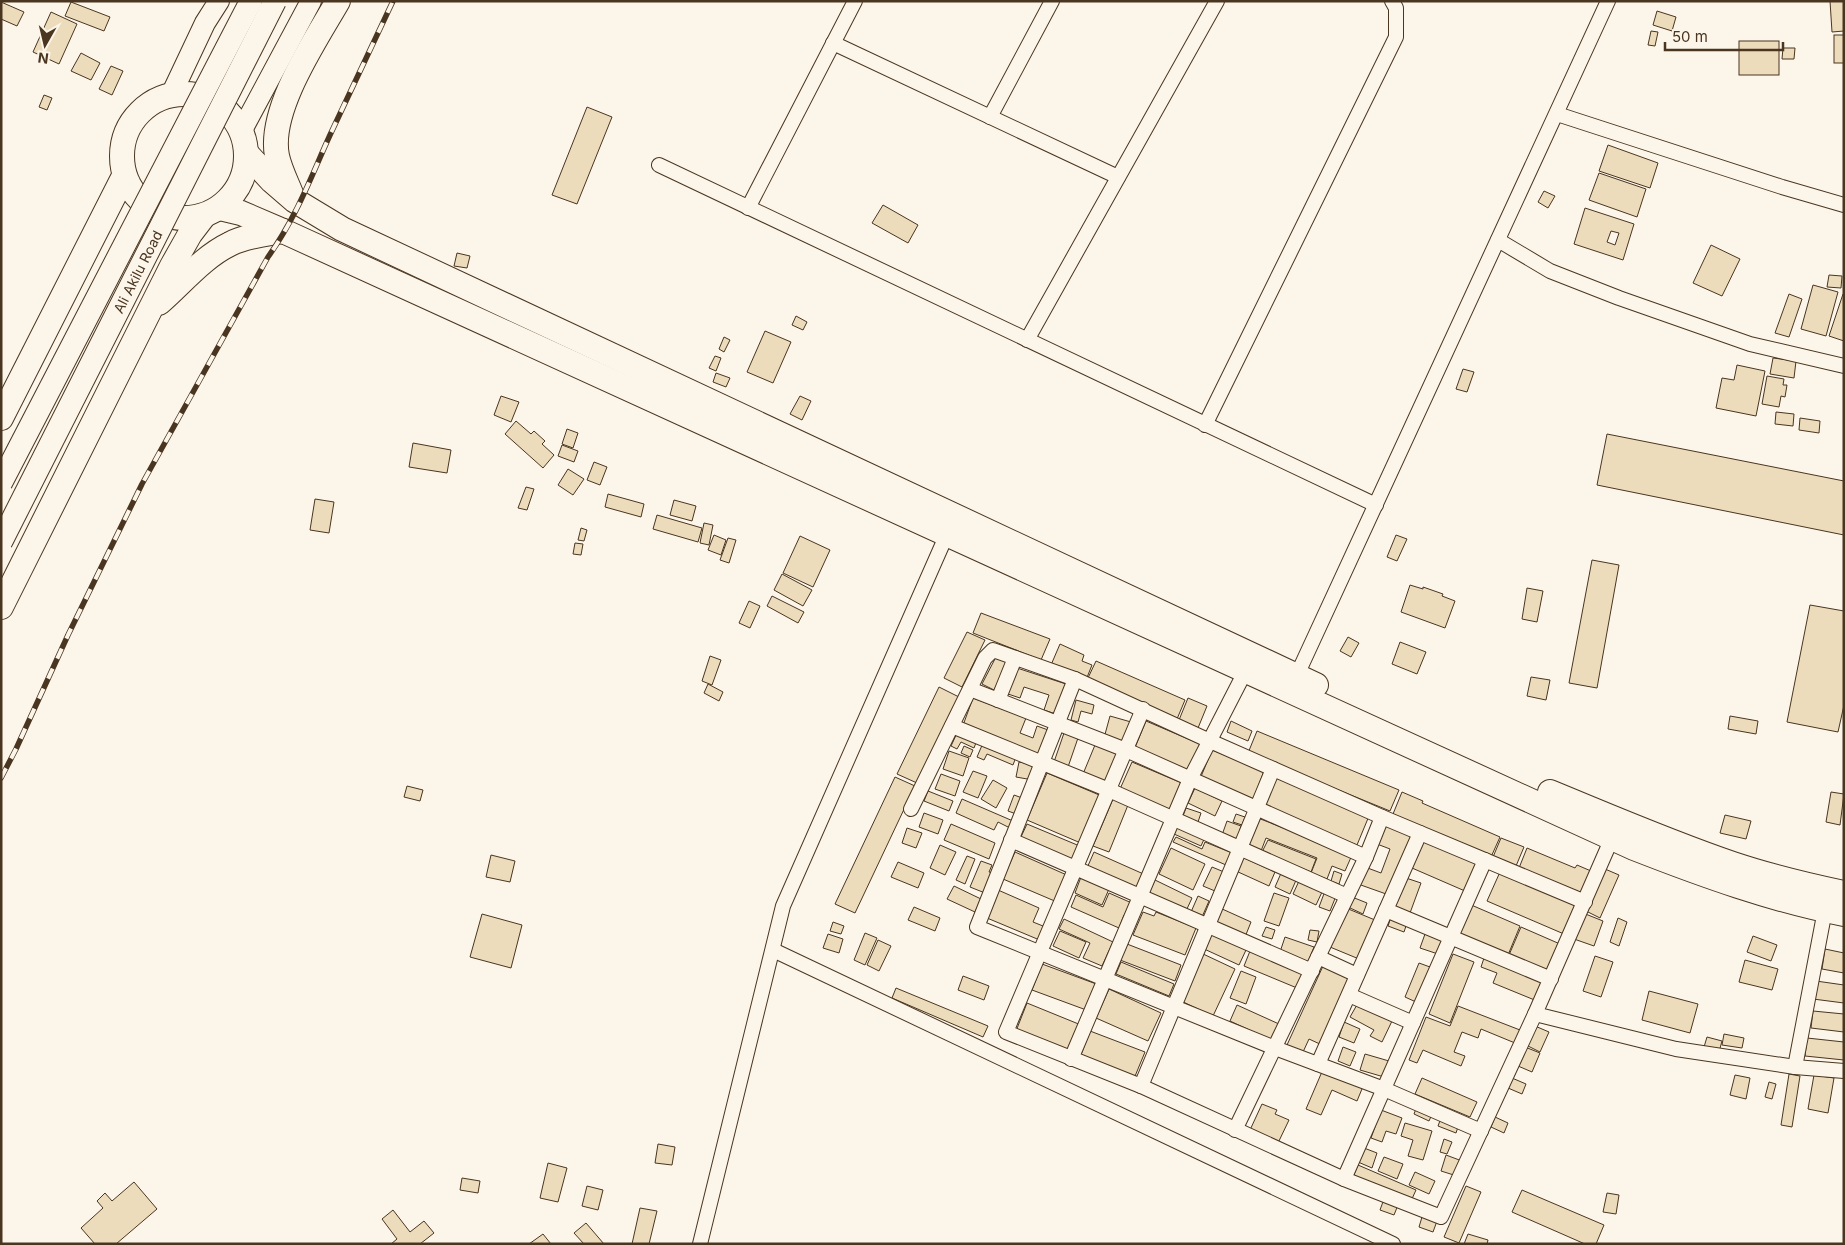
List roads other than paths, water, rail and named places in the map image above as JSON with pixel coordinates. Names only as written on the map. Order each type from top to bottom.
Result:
[{"type":"highway","points":[[294,200],[277,156],[276,129],[284,102],[294,81],[338,1]]},
{"type":"highway","points":[[1,607],[190,234],[211,212],[236,193],[245,175],[248,155],[242,130],[232,115],[214,101],[193,94],[171,95],[146,105],[129,125],[121,150],[124,176],[136,197],[155,212],[179,219],[211,212],[240,213],[1612,838],[1700,874],[1776,898],[1834,912]]},
{"type":"highway","points":[[248,155],[272,181],[294,200],[342,229],[1297,676],[1456,754],[1663,839],[1779,878],[1844,893]]},
{"type":"highway","points":[[1,418],[124,176]]},
{"type":"highway","points":[[150,310],[221,248],[232,242],[283,231]]},
{"type":"main road","points":[[171,95],[205,23],[219,1]]},
{"type":"main road","name":"Ali Akilu Road","points":[[1,483],[251,1]]},
{"type":"main road","name":"Ali Akilu Road","points":[[1,542],[276,1]]},
{"type":"main road","points":[[242,130],[312,1]]},
{"type":"street","points":[[748,208],[855,1]]},
{"type":"street","points":[[990,117],[1052,1]]},
{"type":"street","points":[[1027,340],[1217,1]]},
{"type":"street","points":[[1205,425],[1396,37],[1396,8],[1392,1]]},
{"type":"street","points":[[1297,676],[1608,1]]},
{"type":"street","points":[[833,42],[1118,177]]},
{"type":"street","points":[[1556,114],[1782,187],[1844,205]]},
{"type":"street","points":[[659,166],[1376,505]]},
{"type":"street","points":[[1498,240],[1550,271],[1619,298],[1750,344],[1844,366]]},
{"type":"street","points":[[700,1244],[783,906],[947,534]]},
{"type":"street","points":[[911,808],[988,654],[994,650],[1075,679],[1382,817],[1585,902]]},
{"type":"street","points":[[998,700],[1015,658]]},
{"type":"street","points":[[1071,1059],[1190,780],[1246,670]]},
{"type":"street","points":[[1075,679],[977,927],[1106,978],[1174,1008],[1384,1089],[1481,1131]]},
{"type":"street","points":[[970,689],[1126,750],[1366,857]]},
{"type":"street","points":[[1143,709],[1006,1032],[1141,1086],[1344,1179],[1441,1217],[1551,979],[1612,838]]},
{"type":"street","points":[[952,726],[1109,790],[1174,818],[1240,850],[1347,896]]},
{"type":"street","points":[[1141,1086],[1273,769]]},
{"type":"street","points":[[1235,1130],[1366,857],[1382,817]]},
{"type":"street","points":[[1318,1064],[1420,833]]},
{"type":"street","points":[[1011,840],[1312,971]]},
{"type":"street","points":[[1344,1179],[1484,860]]},
{"type":"street","points":[[1386,910],[1551,979]]},
{"type":"street","points":[[1795,1066],[1834,912]]},
{"type":"street","points":[[773,950],[1393,1244]]},
{"type":"street","points":[[1318,957],[1357,975]]},
{"type":"street","points":[[1349,995],[1413,1023]]},
{"type":"street","points":[[1535,1014],[1676,1049],[1844,1071]]},
{"type":"railway","points":[[1,778],[142,484],[295,212],[393,1]]}]
